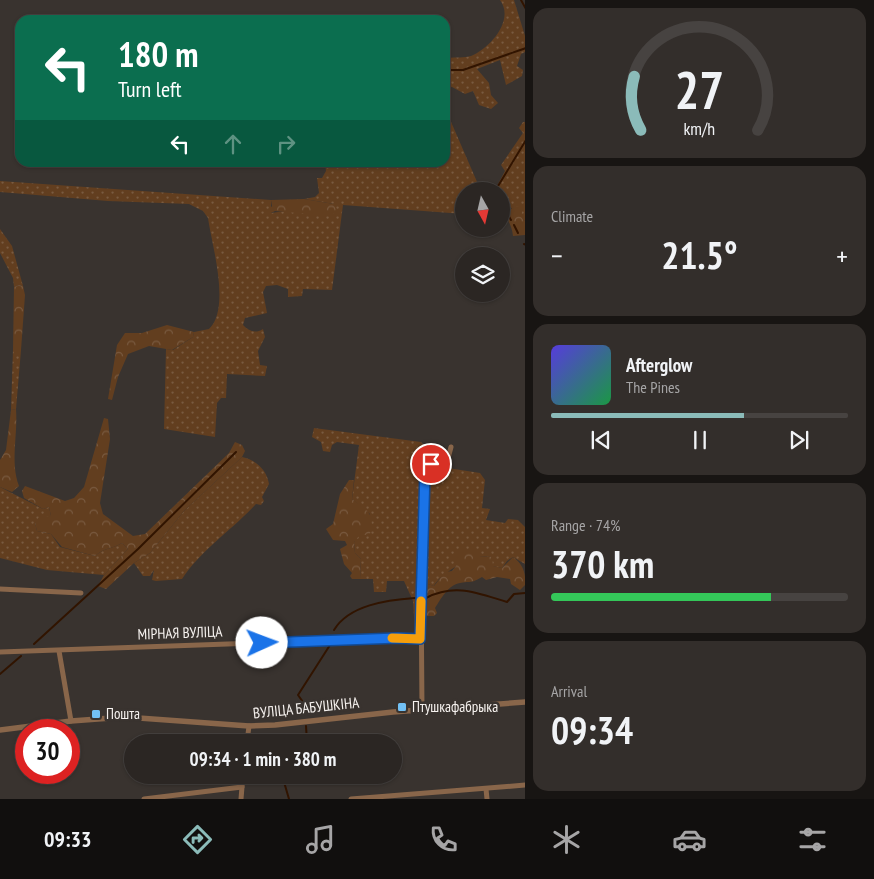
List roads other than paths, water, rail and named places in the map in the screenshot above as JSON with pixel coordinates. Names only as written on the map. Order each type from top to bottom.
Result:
[{"type":"street","points":[[422,710],[420,639],[425,472],[431,464],[447,462],[451,447]]},
{"type":"street","points":[[0,589],[81,592]]},
{"type":"street","name":"МІРНАЯ ВУЛІЦА","points":[[0,652],[59,652],[114,647],[398,638],[420,639]]},
{"type":"street","points":[[59,652],[71,719]]},
{"type":"street","name":"ВУЛІЦА БАБУШКІНА","points":[[80,720],[125,717],[249,726],[525,702]]},
{"type":"street","points":[[248,734],[249,726]]},
{"type":"street","name":"ВУЛІЦА БАБУШКІНА","points":[[0,730],[15,728]]},
{"type":"street","points":[[241,799],[242,784]]},
{"type":"street","points":[[351,799],[411,797],[525,786]]},
{"type":"street","points":[[144,799],[242,787]]},
{"type":"street","points":[[486,789],[487,799]]},
{"type":"waterway","points":[[521,0],[525,7]]},
{"type":"waterway","points":[[450,70],[463,70],[525,48]]},
{"type":"waterway","points":[[500,182],[525,142]]},
{"type":"waterway","points":[[514,225],[518,233]]},
{"type":"waterway","points":[[34,644],[138,549],[236,452]]},
{"type":"waterway","points":[[426,598],[437,593],[456,590],[476,593],[507,602],[514,594],[525,593]]},
{"type":"waterway","points":[[334,630],[349,615],[359,609],[381,602],[415,598]]},
{"type":"waterway","points":[[304,711],[303,702],[298,695],[330,645]]},
{"type":"waterway","points":[[0,674],[21,656]]},
{"type":"waterway","points":[[306,726],[306,734]]},
{"type":"waterway","points":[[285,784],[289,799]]},
{"type":"place","name":"Птушкафабрыка","points":[[402,707]]},
{"type":"place","name":"Пошта","points":[[96,714]]}]
